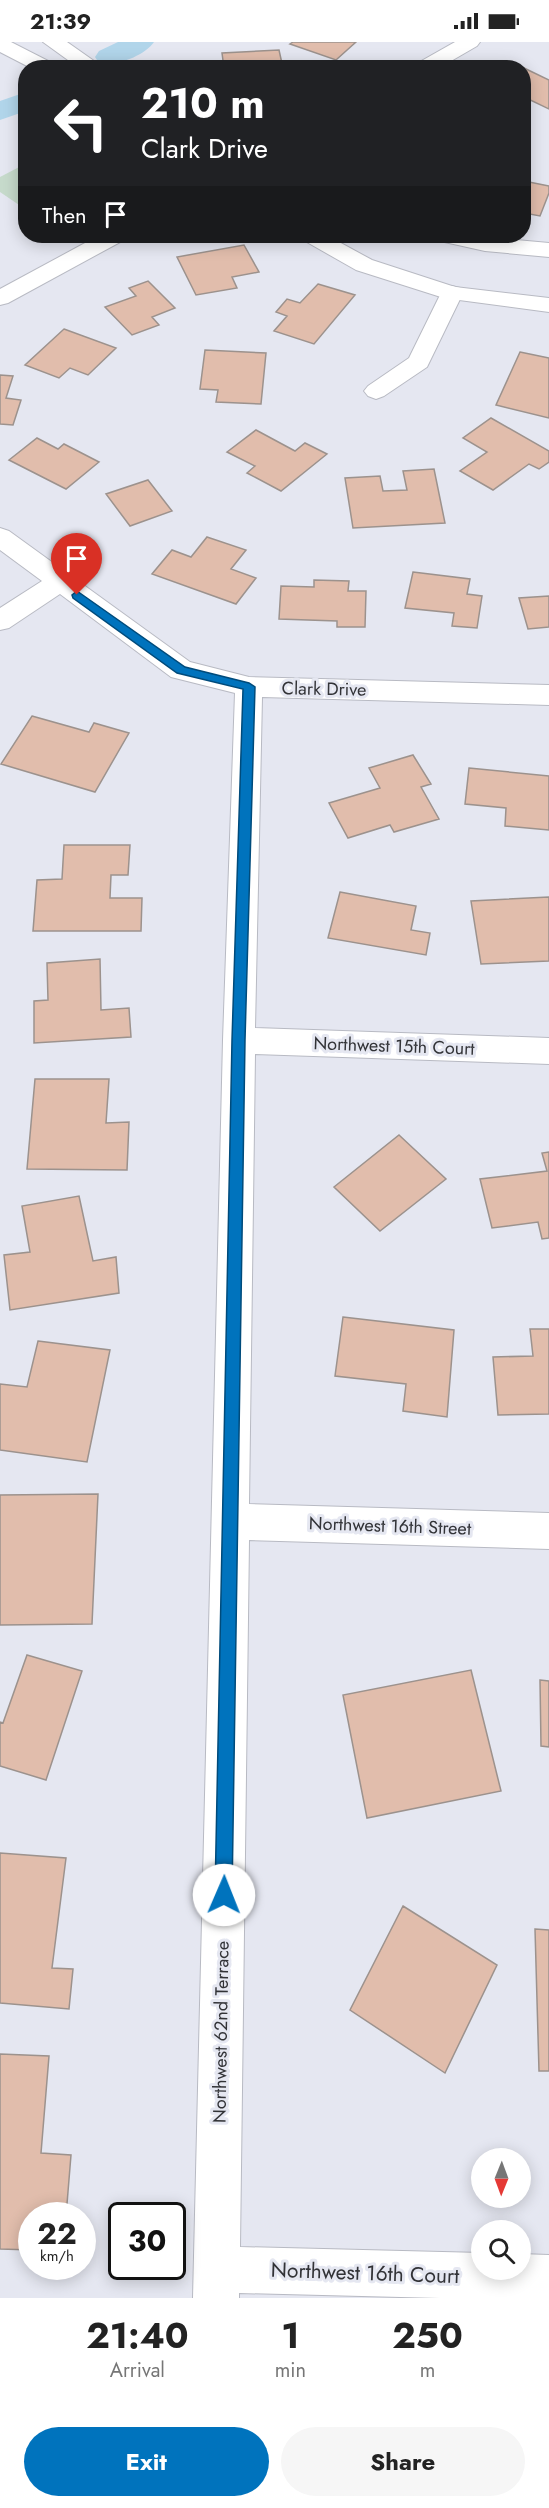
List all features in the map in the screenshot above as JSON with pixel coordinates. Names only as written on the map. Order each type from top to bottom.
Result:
[{"type":"street","points":[[52,42],[81,60]]},
{"type":"street","points":[[437,60],[470,42]]},
{"type":"street","points":[[0,44],[31,60]]},
{"type":"street","points":[[0,298],[101,243]]},
{"type":"street","points":[[325,243],[364,265],[452,293],[549,305]]},
{"type":"street","points":[[472,243],[549,250]]},
{"type":"street","points":[[376,391],[419,362],[452,293]]},
{"type":"street","name":"Clark Drive","points":[[0,537],[181,670],[249,687],[549,695]]},
{"type":"street","points":[[0,621],[60,582]]},
{"type":"street","name":"Northwest 62nd Terrace","points":[[216,2284],[239,1040],[249,687]]},
{"type":"street","name":"Northwest 15th Court","points":[[239,1040],[549,1051]]},
{"type":"street","name":"Northwest 16th Street","points":[[231,1521],[549,1531]]},
{"type":"street","name":"Northwest 16th Court","points":[[216,2284],[549,2278]]},
{"type":"green space","points":[[18,168],[18,204],[0,192],[0,177]]},
{"type":"building","points":[[293,42],[356,42],[336,60],[290,44]]},
{"type":"building","points":[[279,50],[281,60],[223,60],[222,53]]},
{"type":"building","points":[[531,71],[549,80],[549,109],[531,100]]},
{"type":"building","points":[[531,182],[549,186],[549,193],[540,216],[531,214]]},
{"type":"building","points":[[244,245],[259,272],[232,277],[237,288],[196,295],[177,257]]},
{"type":"building","points":[[148,281],[175,308],[152,317],[159,325],[132,335],[105,307],[136,296],[129,288]]},
{"type":"building","points":[[318,284],[355,295],[314,344],[274,331],[287,316],[276,312],[287,299],[300,303]]},
{"type":"building","points":[[64,329],[116,348],[88,375],[70,368],[59,378],[25,365]]},
{"type":"building","points":[[205,350],[266,353],[261,404],[216,402],[218,390],[200,389]]},
{"type":"building","points":[[520,352],[549,358],[549,418],[496,405]]},
{"type":"building","points":[[0,375],[13,376],[6,398],[21,400],[13,425],[0,424]]},
{"type":"building","points":[[491,418],[549,451],[549,462],[539,469],[529,464],[493,490],[460,471],[487,452],[463,438]]},
{"type":"building","points":[[256,430],[295,451],[305,443],[327,454],[281,491],[247,473],[255,466],[227,452]]},
{"type":"building","points":[[37,438],[58,449],[64,444],[99,462],[66,489],[9,460]]},
{"type":"building","points":[[434,469],[445,523],[353,528],[345,478],[380,476],[383,491],[407,490],[403,471]]},
{"type":"building","points":[[148,480],[172,511],[130,526],[106,494]]},
{"type":"building","points":[[207,537],[246,550],[231,569],[256,578],[236,604],[152,574],[172,550],[191,557]]},
{"type":"building","points":[[413,572],[470,579],[467,594],[482,596],[477,628],[452,626],[454,613],[405,608]]},
{"type":"building","points":[[314,580],[349,581],[348,591],[366,591],[365,627],[337,627],[337,621],[279,619],[281,586],[314,587]]},
{"type":"building","points":[[549,596],[549,627],[528,629],[519,598]]},
{"type":"building","points":[[32,716],[89,732],[94,723],[129,733],[95,792],[1,764]]},
{"type":"building","points":[[413,755],[431,784],[421,787],[439,819],[394,832],[390,825],[348,838],[329,803],[380,788],[369,768]]},
{"type":"building","points":[[469,768],[549,776],[549,830],[505,826],[506,808],[465,804]]},
{"type":"building","points":[[64,845],[130,845],[128,875],[111,875],[110,898],[142,898],[141,931],[33,931],[37,880],[62,879]]},
{"type":"building","points":[[340,892],[416,906],[411,930],[430,933],[426,955],[328,938]]},
{"type":"building","points":[[549,897],[549,961],[481,964],[471,901]]},
{"type":"building","points":[[100,959],[101,1010],[129,1008],[131,1037],[34,1043],[34,1001],[48,1000],[47,963]]},
{"type":"building","points":[[35,1079],[109,1079],[106,1123],[129,1122],[127,1170],[27,1169]]},
{"type":"building","points":[[399,1135],[446,1179],[380,1231],[334,1187]]},
{"type":"building","points":[[549,1152],[549,1238],[542,1239],[538,1222],[492,1228],[480,1179],[547,1171],[542,1153]]},
{"type":"building","points":[[79,1196],[93,1261],[116,1257],[119,1293],[10,1310],[4,1255],[30,1252],[22,1206]]},
{"type":"building","points":[[343,1317],[454,1330],[447,1417],[403,1411],[406,1384],[335,1376]]},
{"type":"building","points":[[530,1329],[549,1329],[549,1414],[498,1415],[493,1357],[533,1356]]},
{"type":"building","points":[[38,1341],[110,1350],[87,1462],[0,1450],[0,1384],[27,1387]]},
{"type":"building","points":[[98,1494],[92,1624],[0,1625],[0,1495]]},
{"type":"building","points":[[27,1655],[82,1671],[46,1780],[0,1766],[0,1722],[3,1723]]},
{"type":"building","points":[[471,1670],[501,1791],[367,1818],[343,1695]]},
{"type":"building","points":[[540,1680],[549,1681],[549,1747],[541,1746]]},
{"type":"building","points":[[0,1853],[66,1858],[52,1968],[73,1969],[69,2009],[0,2003]]},
{"type":"building","points":[[403,1906],[497,1965],[445,2073],[350,2010]]},
{"type":"building","points":[[535,1929],[549,1930],[549,2071],[539,2071]]},
{"type":"building","points":[[0,2054],[49,2056],[41,2153],[71,2155],[67,2202],[18,2202],[18,2250],[0,2249]]},
{"type":"waterway","points":[[109,57],[140,42]]},
{"type":"waterway","points":[[0,112],[18,104]]},
{"type":"route","points":[[77,595],[181,670],[249,687],[239,1040],[224,1895]]}]
